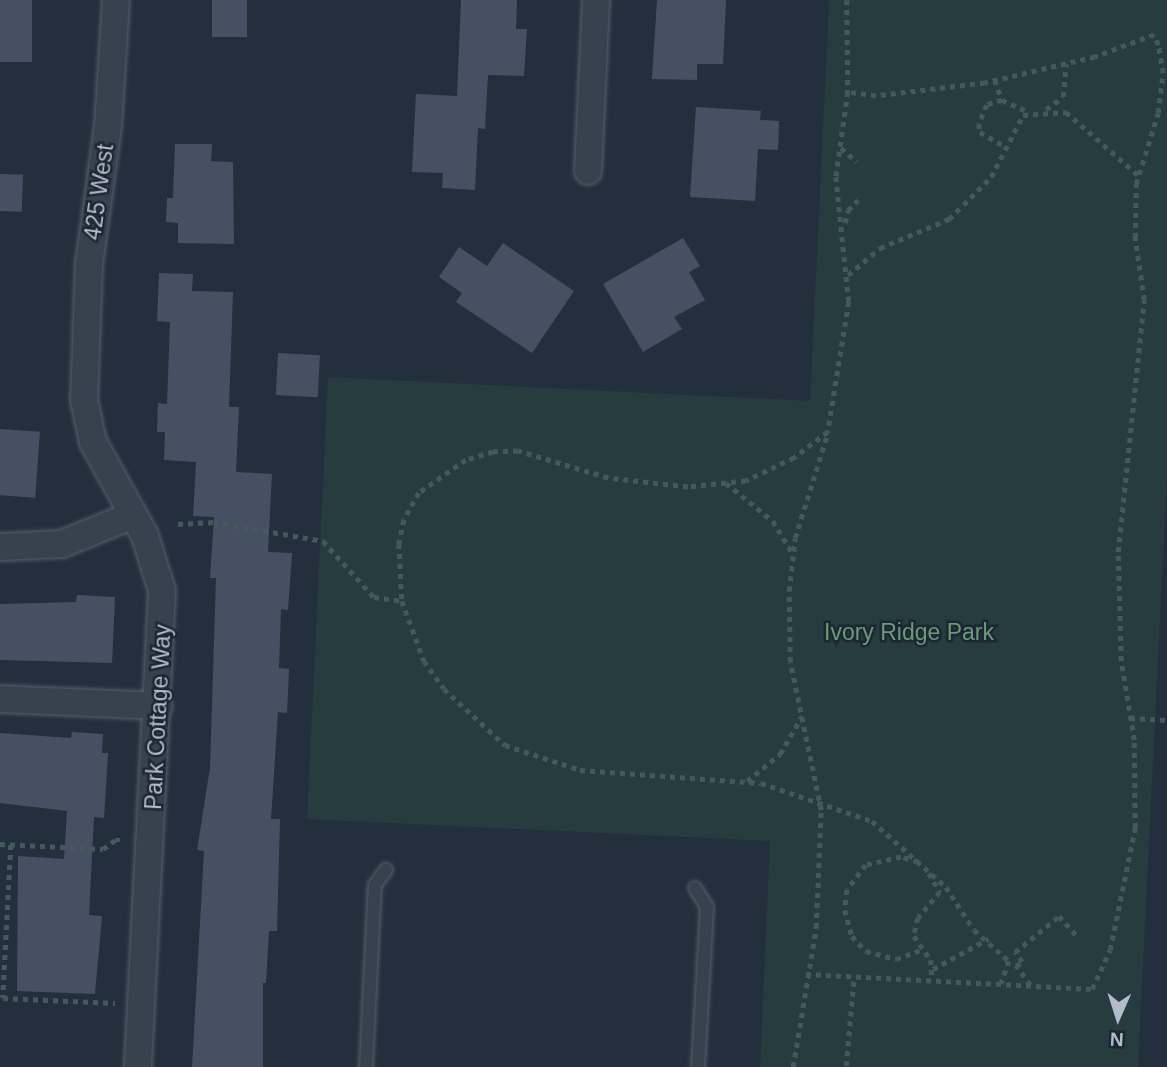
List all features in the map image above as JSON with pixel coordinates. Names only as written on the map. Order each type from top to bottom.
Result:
[{"type":"street","name":"425 West","points":[[85,383],[89,264],[108,126],[116,0]]},
{"type":"street","points":[[588,171],[596,0]]},
{"type":"street","name":"Park Cottage Way","points":[[85,383],[93,442],[152,552],[162,591],[159,706],[138,1067]]},
{"type":"street","points":[[0,547],[62,544],[133,515]]},
{"type":"street","points":[[0,699],[159,706]]},
{"type":"lane","points":[[366,1067],[375,886],[386,870]]},
{"type":"lane","points":[[695,888],[707,907],[698,1067]]},
{"type":"path","points":[[793,1067],[806,974],[816,928],[819,801],[790,662],[793,554],[828,432],[849,302],[844,228],[836,177],[848,92],[847,0]]},
{"type":"path","points":[[806,974],[1092,989],[1110,950],[1135,828],[1130,718],[1121,661],[1118,552],[1144,300],[1135,238],[1138,175],[1158,113],[1163,73],[1154,35],[1066,64],[995,80],[876,96],[848,92]]},
{"type":"path","points":[[1043,110],[1063,97],[1066,64]]},
{"type":"path","points":[[995,80],[1002,100],[1014,109],[1033,112]]},
{"type":"path","points":[[1002,100],[987,105],[979,124],[980,132],[1006,147]]},
{"type":"path","points":[[848,275],[880,248],[949,219],[991,177],[1023,115],[1043,110],[1066,112],[1138,175]]},
{"type":"path","points":[[841,147],[857,162]]},
{"type":"path","points":[[844,228],[848,210],[858,200]]},
{"type":"path","points":[[828,432],[771,471],[746,481],[726,483],[646,484],[608,478],[518,451],[493,452],[466,460],[419,494],[404,520],[399,544],[402,601],[424,661],[444,690],[505,745],[580,770],[746,781],[819,801],[872,821],[946,887],[974,930],[988,939],[1009,961],[1001,984]]},
{"type":"path","points":[[726,483],[773,521],[793,554]]},
{"type":"path","points":[[178,524],[214,522],[323,541],[374,597],[402,601]]},
{"type":"path","points":[[746,781],[779,754],[802,716]]},
{"type":"path","points":[[1130,718],[1167,720]]},
{"type":"path","points":[[0,844],[103,849],[115,840],[124,840]]},
{"type":"path","points":[[11,845],[3,998],[116,1003]]},
{"type":"path","points":[[919,862],[901,857],[866,865],[847,890],[845,910],[852,936],[866,951],[896,959],[923,949]]},
{"type":"path","points":[[925,868],[940,892],[914,926],[933,969],[932,980]]},
{"type":"path","points":[[1004,955],[1014,951],[1059,916],[1076,935]]},
{"type":"path","points":[[933,969],[988,939]]},
{"type":"path","points":[[1014,951],[1023,962],[1016,966],[1030,985]]},
{"type":"path","points":[[846,1066],[854,977]]},
{"type":"green space","name":"Ivory Ridge Park","points":[[829,0],[1167,0],[1167,476],[1138,1067],[760,1067],[770,841],[307,819],[328,377],[810,401]]},
{"type":"building","points":[[0,0],[32,0],[32,62],[0,62]]},
{"type":"building","points":[[212,0],[247,0],[247,37],[212,37]]},
{"type":"building","points":[[461,0],[517,0],[516,29],[527,29],[524,76],[488,75],[485,129],[478,128],[475,190],[442,188],[443,173],[412,172],[416,94],[457,96]]},
{"type":"building","points":[[657,0],[726,0],[723,64],[697,64],[697,80],[652,79]]},
{"type":"building","points":[[696,107],[761,111],[760,120],[779,121],[778,150],[758,149],[755,201],[690,197]]},
{"type":"building","points":[[175,144],[212,144],[211,161],[233,162],[234,244],[178,243],[178,223],[166,222],[167,198],[173,198]]},
{"type":"building","points":[[0,174],[23,175],[22,212],[0,211]]},
{"type":"building","points":[[683,238],[700,266],[689,272],[705,300],[674,317],[682,329],[643,352],[603,284]]},
{"type":"building","points":[[503,243],[574,291],[532,353],[456,302],[462,293],[439,277],[459,247],[487,266]]},
{"type":"building","points":[[159,273],[193,274],[192,291],[233,292],[229,407],[239,407],[236,472],[272,474],[268,552],[292,553],[288,610],[281,609],[279,668],[289,669],[287,713],[278,712],[271,819],[280,819],[277,931],[269,931],[266,983],[263,983],[263,1067],[192,1067],[204,851],[197,850],[210,768],[216,578],[210,578],[214,517],[193,516],[196,462],[164,460],[165,432],[157,432],[158,403],[167,404],[170,322],[157,321]]},
{"type":"building","points":[[278,353],[320,355],[318,397],[276,395]]},
{"type":"building","points":[[0,429],[40,432],[35,498],[0,495]]},
{"type":"building","points":[[77,595],[115,597],[112,663],[0,660],[0,604],[76,602]]},
{"type":"building","points":[[72,732],[103,734],[102,753],[108,753],[104,818],[94,817],[89,915],[102,916],[95,994],[17,991],[18,856],[64,859],[67,811],[0,803],[0,733],[71,738]]}]
